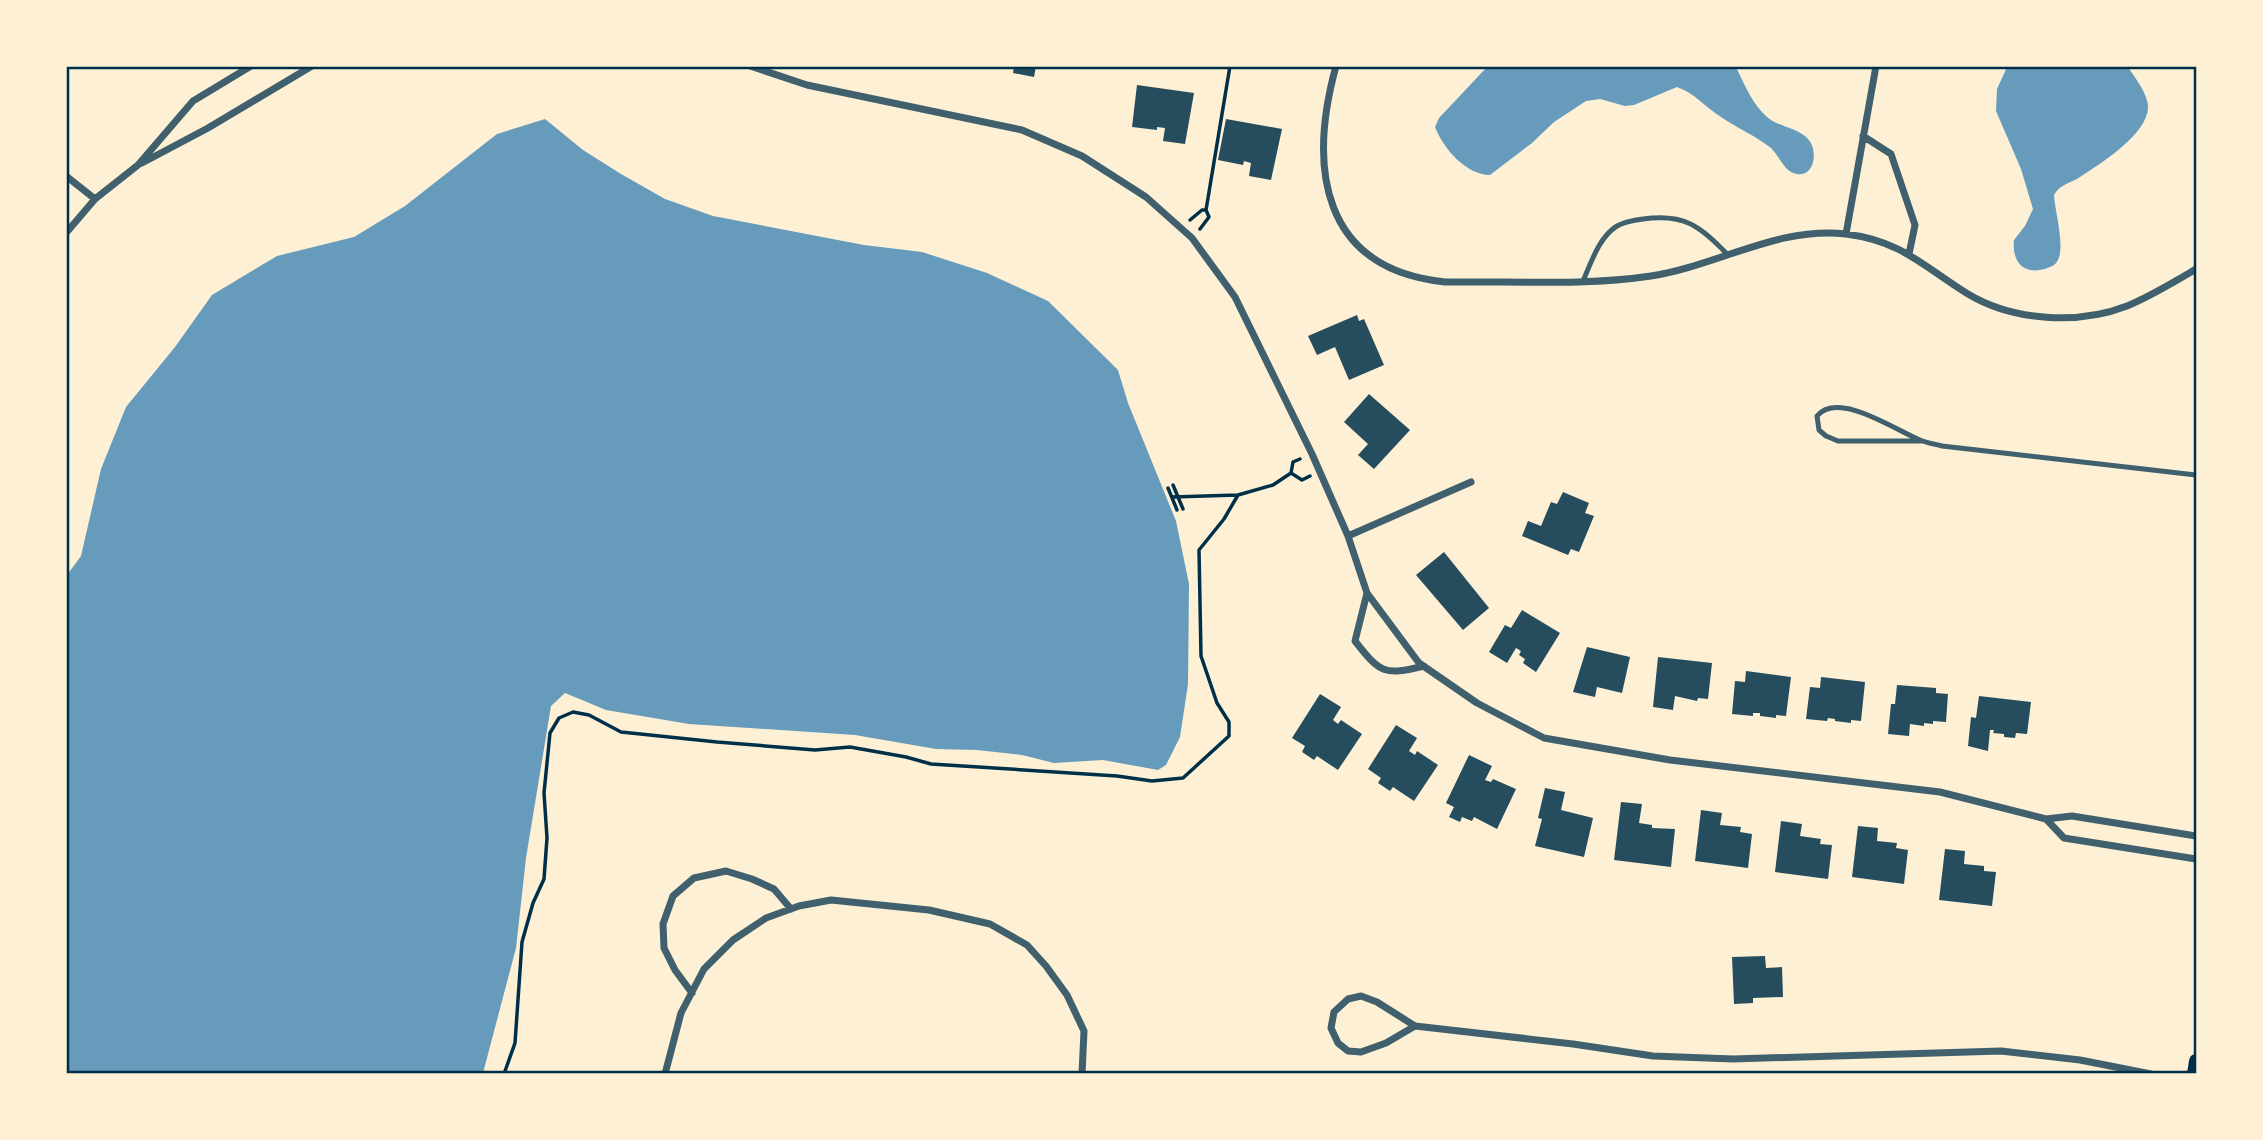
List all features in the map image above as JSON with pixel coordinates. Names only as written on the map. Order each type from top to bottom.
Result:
[{"type":"main road","points":[[2194,1073],[2196,1060]]},
{"type":"street","points":[[138,165],[193,101],[251,66]]},
{"type":"street","points":[[66,233],[94,199],[138,165],[208,128],[312,66]]},
{"type":"street","points":[[750,66],[807,85],[1022,130],[1082,156],[1146,197],[1192,238],[1235,297],[1312,454],[1348,536],[1367,593],[1419,663],[1477,703],[1544,738],[1670,760],[1941,792],[2046,819],[2072,816],[2196,836]]},
{"type":"street","points":[[1336,66],[1325,127],[1325,185],[1340,222],[1367,253],[1402,274],[1420,279],[1445,282],[1613,281],[1652,276],[1799,235],[1846,234],[1873,239],[1909,254],[1989,304],[2040,316],[2066,318],[2124,307],[2153,294],[2196,268]]},
{"type":"street","points":[[1846,234],[1875,66]]},
{"type":"street","points":[[1863,136],[1891,154],[1915,225],[1909,254]]},
{"type":"street","points":[[66,176],[94,199]]},
{"type":"street","points":[[1348,536],[1471,482]]},
{"type":"street","points":[[1367,593],[1355,641],[1374,666],[1398,673],[1424,666]]},
{"type":"street","points":[[2046,819],[2064,838],[2196,859]]},
{"type":"street","points":[[692,993],[675,970],[664,948],[663,924],[673,896],[694,878],[726,871],[752,879],[774,889],[791,909]]},
{"type":"street","points":[[665,1073],[681,1013],[705,969],[733,940],[766,918],[831,900],[929,910],[990,924],[1027,945],[1067,995],[1084,1031],[1082,1073]]},
{"type":"street","points":[[1415,1026],[1386,1043],[1361,1052],[1349,1051],[1338,1042],[1331,1028],[1334,1012],[1348,999],[1361,996],[1377,1002],[1415,1026],[1680,1058],[1733,1059],[2001,1051],[2080,1060],[2151,1073]]},
{"type":"lane","points":[[1583,281],[1600,244],[1616,226],[1635,220],[1670,216],[1688,222],[1709,236],[1728,255]]},
{"type":"lane","points":[[1921,441],[1885,422],[1847,408],[1831,408],[1821,411],[1817,416],[1819,430],[1839,441],[1921,441],[2050,460],[2196,475]]},
{"type":"path","points":[[1192,238],[1207,223],[1209,216],[1206,210],[1230,66]]},
{"type":"path","points":[[1181,229],[1194,216],[1206,210]]},
{"type":"path","points":[[1172,497],[1238,495],[1273,485],[1291,473],[1293,461],[1312,454]]},
{"type":"path","points":[[1291,473],[1303,480],[1320,472]]},
{"type":"path","points":[[1177,510],[1171,487],[1183,509]]},
{"type":"path","points":[[504,1073],[515,1043],[522,942],[533,903],[544,879],[547,838],[544,793],[551,733],[559,718],[573,712],[589,715],[621,732],[815,750],[850,747],[931,764],[982,769],[1117,776],[1152,781],[1183,778],[1229,736],[1229,722],[1217,702],[1201,656],[1199,550],[1224,519],[1238,495]]},
{"type":"water","points":[[1487,67],[1736,67],[1750,95],[1765,115],[1808,139],[1814,151],[1812,165],[1805,173],[1791,172],[1771,148],[1677,87],[1634,105],[1625,106],[1600,99],[1586,101],[1554,122],[1532,143],[1490,175],[1481,174],[1456,159],[1435,127],[1439,118]]},
{"type":"water","points":[[2007,67],[2128,67],[2143,90],[2148,105],[2147,116],[2141,126],[2123,146],[2063,186],[2054,195],[2060,254],[2055,264],[2045,269],[2025,268],[2020,265],[2015,254],[2014,240],[2033,209],[2021,169],[1996,111],[1997,89]]},
{"type":"water","points":[[545,119],[583,150],[621,174],[665,199],[713,216],[864,245],[922,252],[987,273],[1048,301],[1118,370],[1128,403],[1176,521],[1189,584],[1188,684],[1180,737],[1166,765],[1158,770],[1103,760],[1054,763],[1022,755],[936,749],[855,735],[689,724],[606,710],[565,693],[551,706],[526,858],[516,948],[483,1073],[67,1073],[67,575],[81,556],[101,469],[126,407],[175,347],[212,295],[277,256],[354,237],[405,206],[497,134]]},
{"type":"building","points":[[1014,66],[1036,66],[1034,77],[1013,73]]},
{"type":"building","points":[[1137,85],[1194,93],[1185,144],[1163,141],[1165,128],[1157,127],[1157,130],[1132,127]]},
{"type":"building","points":[[1226,119],[1282,129],[1271,180],[1249,176],[1251,163],[1244,161],[1243,165],[1218,160]]},
{"type":"building","points":[[1357,315],[1359,321],[1364,319],[1384,365],[1349,380],[1335,347],[1317,355],[1308,336]]},
{"type":"building","points":[[1369,394],[1410,430],[1374,469],[1358,455],[1368,444],[1344,422]]},
{"type":"building","points":[[1563,492],[1589,503],[1585,513],[1594,516],[1579,552],[1571,549],[1568,555],[1522,536],[1528,521],[1541,526],[1551,502],[1557,504]]},
{"type":"building","points":[[1444,552],[1489,608],[1463,630],[1416,575]]},
{"type":"building","points":[[1522,610],[1560,633],[1536,672],[1523,663],[1525,659],[1519,655],[1521,651],[1516,648],[1507,663],[1489,652],[1505,625],[1511,628]]},
{"type":"building","points":[[1587,647],[1630,657],[1622,693],[1597,687],[1595,697],[1573,692]]},
{"type":"building","points":[[1658,657],[1712,663],[1708,699],[1698,698],[1697,701],[1675,696],[1673,710],[1653,707]]},
{"type":"building","points":[[1746,671],[1791,677],[1786,716],[1776,715],[1776,718],[1760,716],[1760,713],[1753,713],[1753,716],[1732,714],[1735,681],[1745,682]]},
{"type":"building","points":[[1821,677],[1865,682],[1861,721],[1851,720],[1851,723],[1828,718],[1827,721],[1806,719],[1810,687],[1820,688]]},
{"type":"building","points":[[1897,685],[1936,688],[1936,693],[1948,694],[1946,722],[1933,721],[1933,724],[1924,723],[1924,726],[1910,724],[1909,736],[1888,734],[1891,704],[1895,704]]},
{"type":"building","points":[[1320,694],[1341,707],[1333,720],[1338,724],[1341,720],[1362,734],[1338,770],[1317,756],[1314,760],[1302,752],[1305,746],[1292,738]]},
{"type":"building","points":[[1979,696],[2031,702],[2027,734],[2016,733],[2015,738],[2004,737],[2004,734],[1990,730],[1988,751],[1968,746],[1971,717],[1976,718]]},
{"type":"building","points":[[1396,725],[1417,738],[1409,751],[1415,755],[1417,751],[1438,765],[1414,801],[1393,787],[1390,791],[1378,783],[1381,778],[1368,769]]},
{"type":"building","points":[[1469,755],[1492,766],[1485,780],[1491,782],[1493,779],[1516,789],[1497,829],[1474,817],[1472,821],[1462,817],[1460,822],[1449,817],[1454,807],[1446,803]]},
{"type":"building","points":[[1545,788],[1565,792],[1561,810],[1593,818],[1584,857],[1535,846],[1542,819],[1538,818]]},
{"type":"building","points":[[1621,802],[1642,804],[1639,823],[1652,825],[1652,828],[1675,829],[1671,867],[1614,860]]},
{"type":"building","points":[[1701,810],[1722,813],[1720,825],[1741,827],[1740,832],[1752,834],[1748,868],[1695,861]]},
{"type":"building","points":[[1781,821],[1802,824],[1800,836],[1821,839],[1820,844],[1832,845],[1828,879],[1775,872]]},
{"type":"building","points":[[1858,826],[1878,828],[1877,841],[1897,843],[1896,848],[1908,850],[1904,884],[1852,877]]},
{"type":"building","points":[[1945,849],[1965,851],[1964,864],[1984,866],[1984,871],[1996,872],[1992,906],[1939,900]]},
{"type":"building","points":[[1765,956],[1766,968],[1782,967],[1783,997],[1753,998],[1753,1003],[1734,1004],[1732,957]]}]
